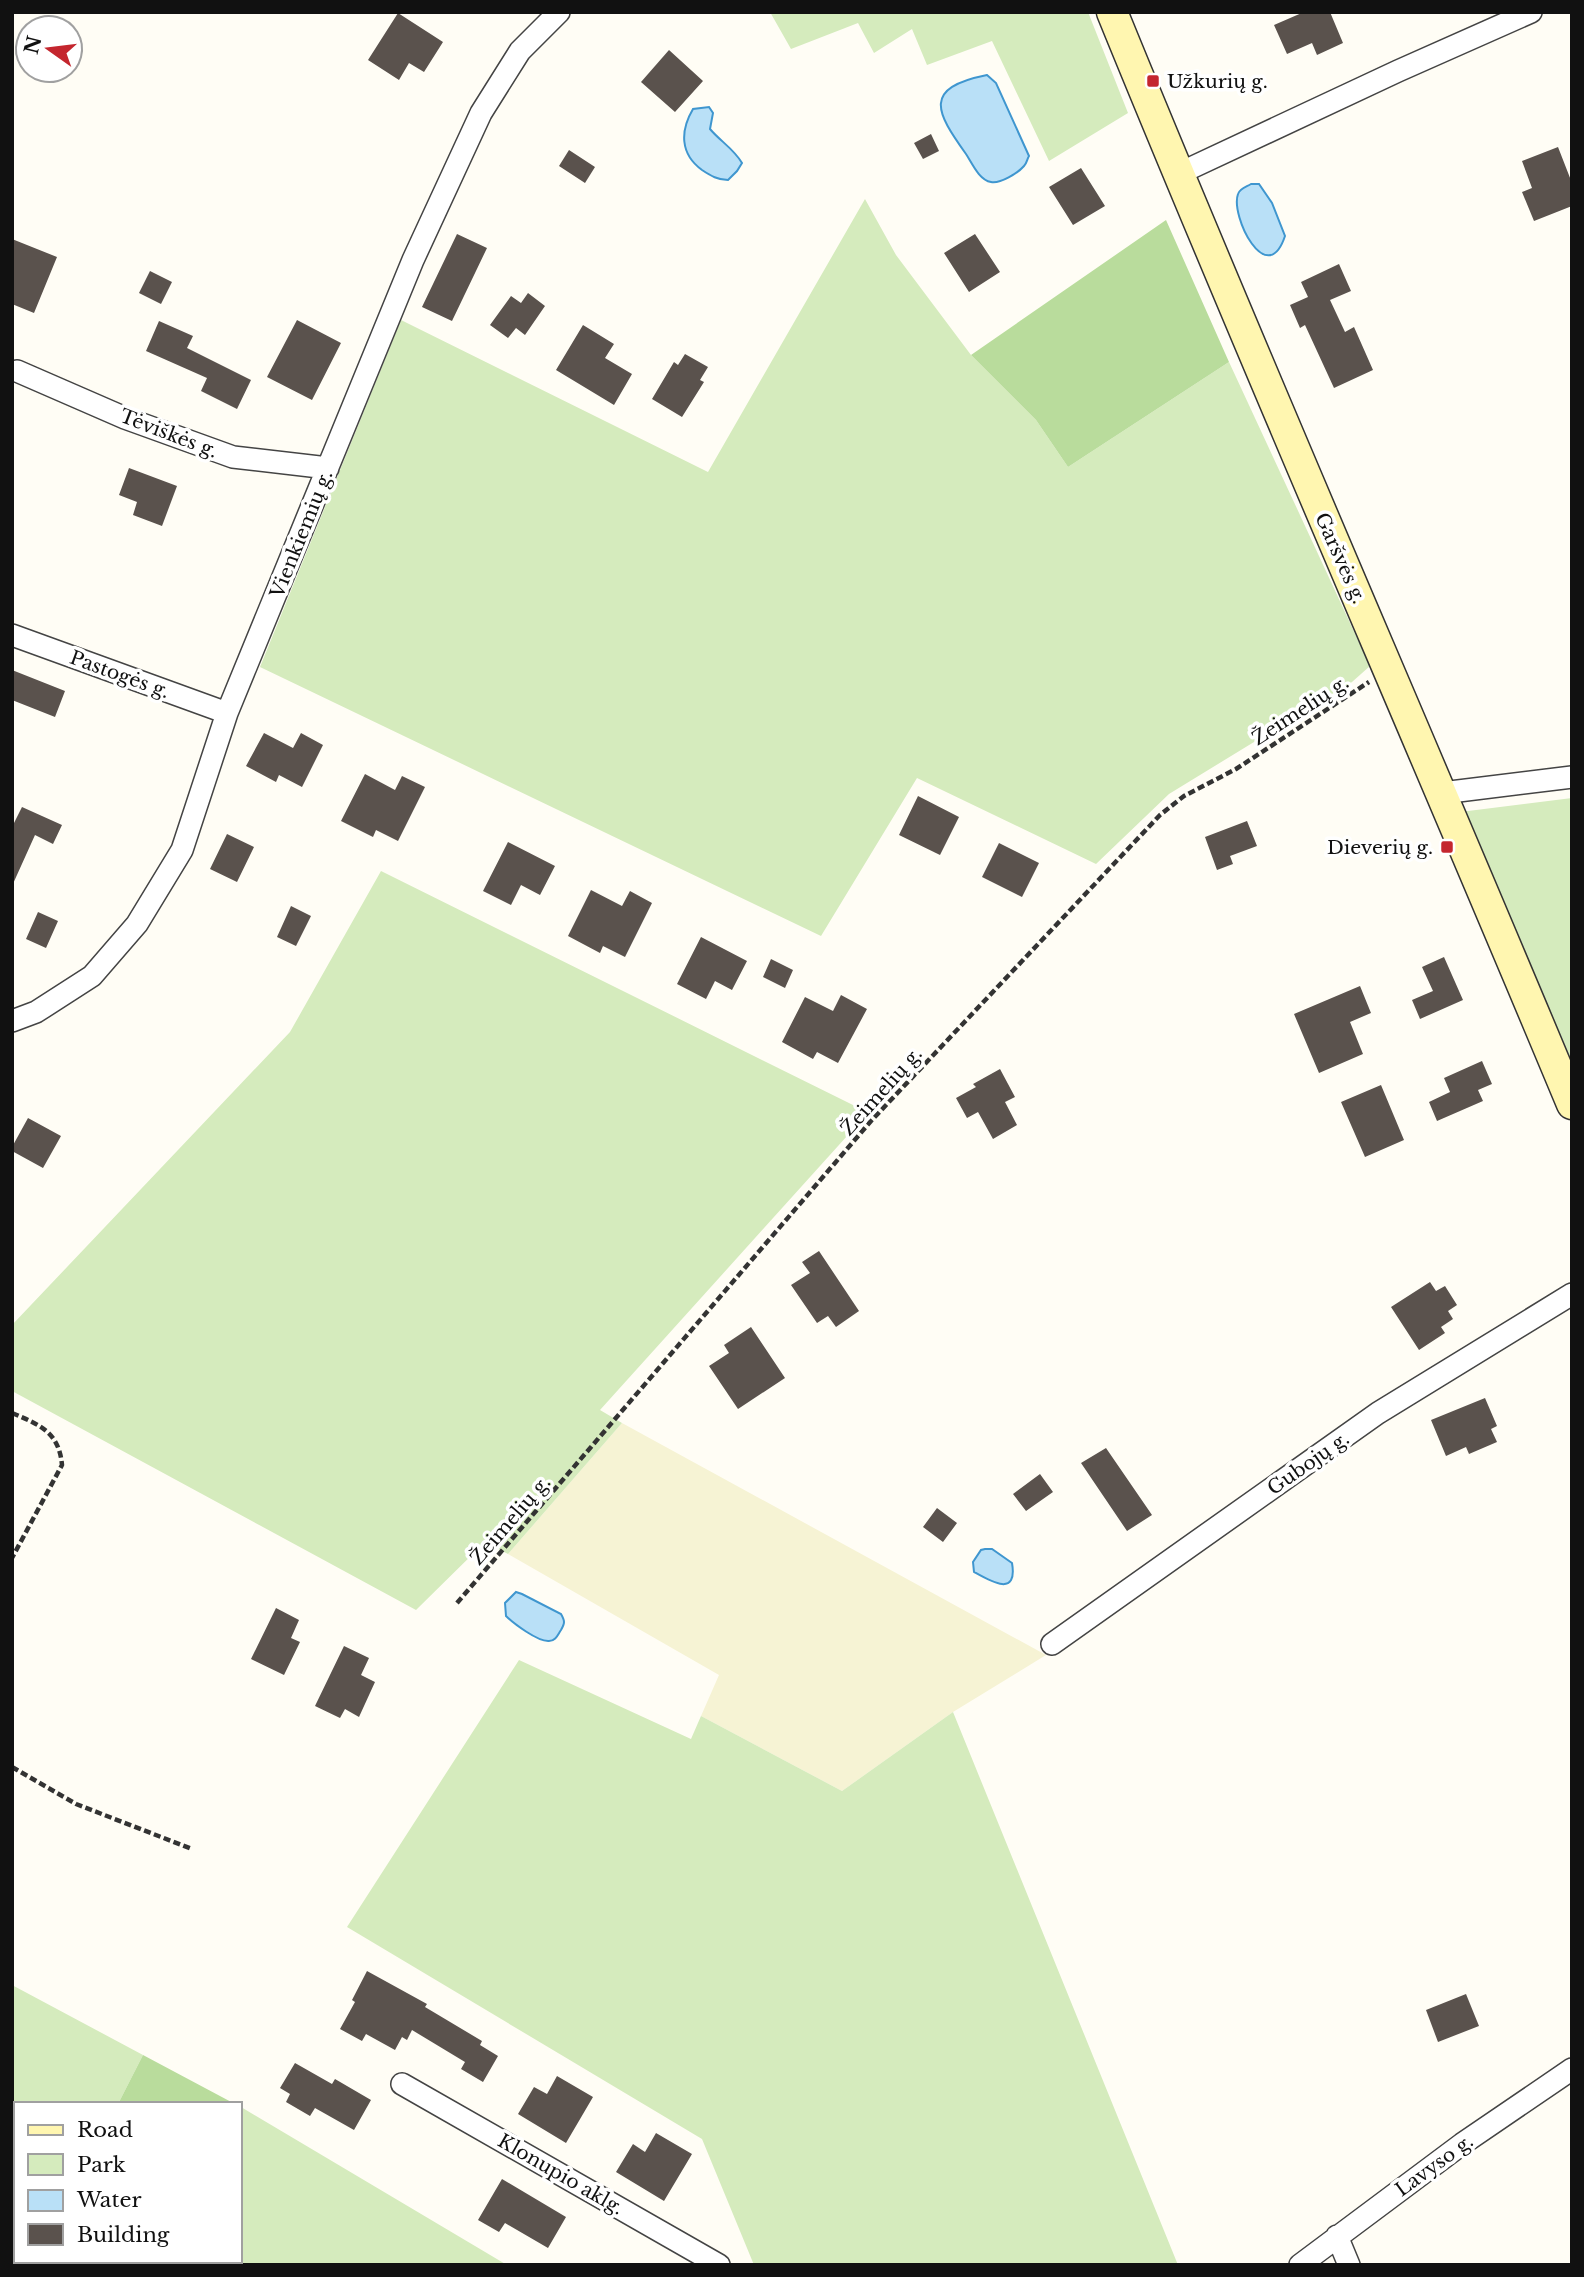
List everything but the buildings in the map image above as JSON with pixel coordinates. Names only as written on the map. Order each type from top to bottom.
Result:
[{"type":"main road","name":"Garšvės g.","points":[[1112,12],[1283,426],[1442,793],[1572,1104]]},
{"type":"street","name":"Vienkiemių g.","points":[[12,1021],[36,1012],[92,976],[137,924],[182,850],[227,713],[413,260],[481,113],[520,51],[559,12]]},
{"type":"street","points":[[1178,174],[1531,12]]},
{"type":"street","name":"Tėviškės g.","points":[[17,371],[125,418],[233,457],[328,468]]},
{"type":"street","name":"Pastogės g.","points":[[12,635],[227,713]]},
{"type":"street","points":[[1442,793],[1572,777]]},
{"type":"street","name":"Gubojų g.","points":[[1052,1644],[1378,1413],[1572,1294]]},
{"type":"street","name":"Lavyso g.","points":[[1300,2265],[1462,2144],[1572,2068]]},
{"type":"street","name":"Klonupio aklg.","points":[[402,2084],[719,2265]]},
{"type":"street","points":[[1336,2236],[1349,2265]]},
{"type":"path","name":"Žeimelių g.","points":[[457,1603],[871,1121],[1160,815],[1184,796],[1236,769],[1388,668]]},
{"type":"path","points":[[12,1413],[43,1426],[61,1450],[62,1465],[12,1558]]},
{"type":"path","points":[[12,1767],[76,1804],[192,1849]]},
{"type":"shaded area","points":[[622,1423],[1046,1655],[953,1712],[842,1791],[701,1716],[719,1675],[508,1554]]},
{"type":"green space","points":[[770,12],[1088,12],[1128,113],[1049,161],[992,41],[927,65],[912,29],[874,53],[858,23],[791,49]]},
{"type":"green space","points":[[865,199],[896,255],[971,355],[1036,420],[1068,467],[1229,362],[1370,666],[1352,682],[1169,794],[1096,864],[917,778],[821,936],[260,667],[401,320],[708,472]]},
{"type":"green space","points":[[1166,220],[1229,362],[1068,467],[1036,420],[971,355]]},
{"type":"green space","points":[[1572,798],[1572,1079],[1460,812]]},
{"type":"green space","points":[[381,871],[853,1105],[866,1115],[600,1410],[622,1423],[508,1554],[485,1542],[416,1610],[12,1391],[12,1325],[290,1032]]},
{"type":"green space","points":[[519,1660],[691,1739],[701,1716],[842,1791],[953,1712],[1178,2265],[754,2265],[702,2139],[347,1927]]},
{"type":"green space","points":[[12,1985],[143,2055],[119,2102],[14,2102],[14,2263],[242,2263],[242,2108],[507,2265],[12,2265]]},
{"type":"green space","points":[[143,2055],[231,2102],[119,2102]]},
{"type":"water","points":[[987,75],[996,83],[1029,156],[1018,172],[995,182],[987,181],[976,171],[947,126],[941,104],[944,95],[952,87]]},
{"type":"water","points":[[709,107],[713,113],[710,129],[742,163],[728,180],[715,177],[695,164],[689,157],[684,142],[686,126],[693,109]]},
{"type":"water","points":[[1251,184],[1259,184],[1272,203],[1285,236],[1277,251],[1269,255],[1260,252],[1252,244],[1239,217],[1238,194]]},
{"type":"water","points":[[992,1549],[1012,1563],[1013,1574],[1007,1584],[995,1582],[974,1572],[973,1562],[981,1550]]},
{"type":"water","points":[[516,1592],[561,1614],[564,1624],[555,1639],[549,1641],[539,1638],[506,1616],[505,1603]]},
{"type":"place","name":"Užkurių g.","points":[[1153,81]]},
{"type":"place","name":"Dieverių g.","points":[[1447,847]]}]
